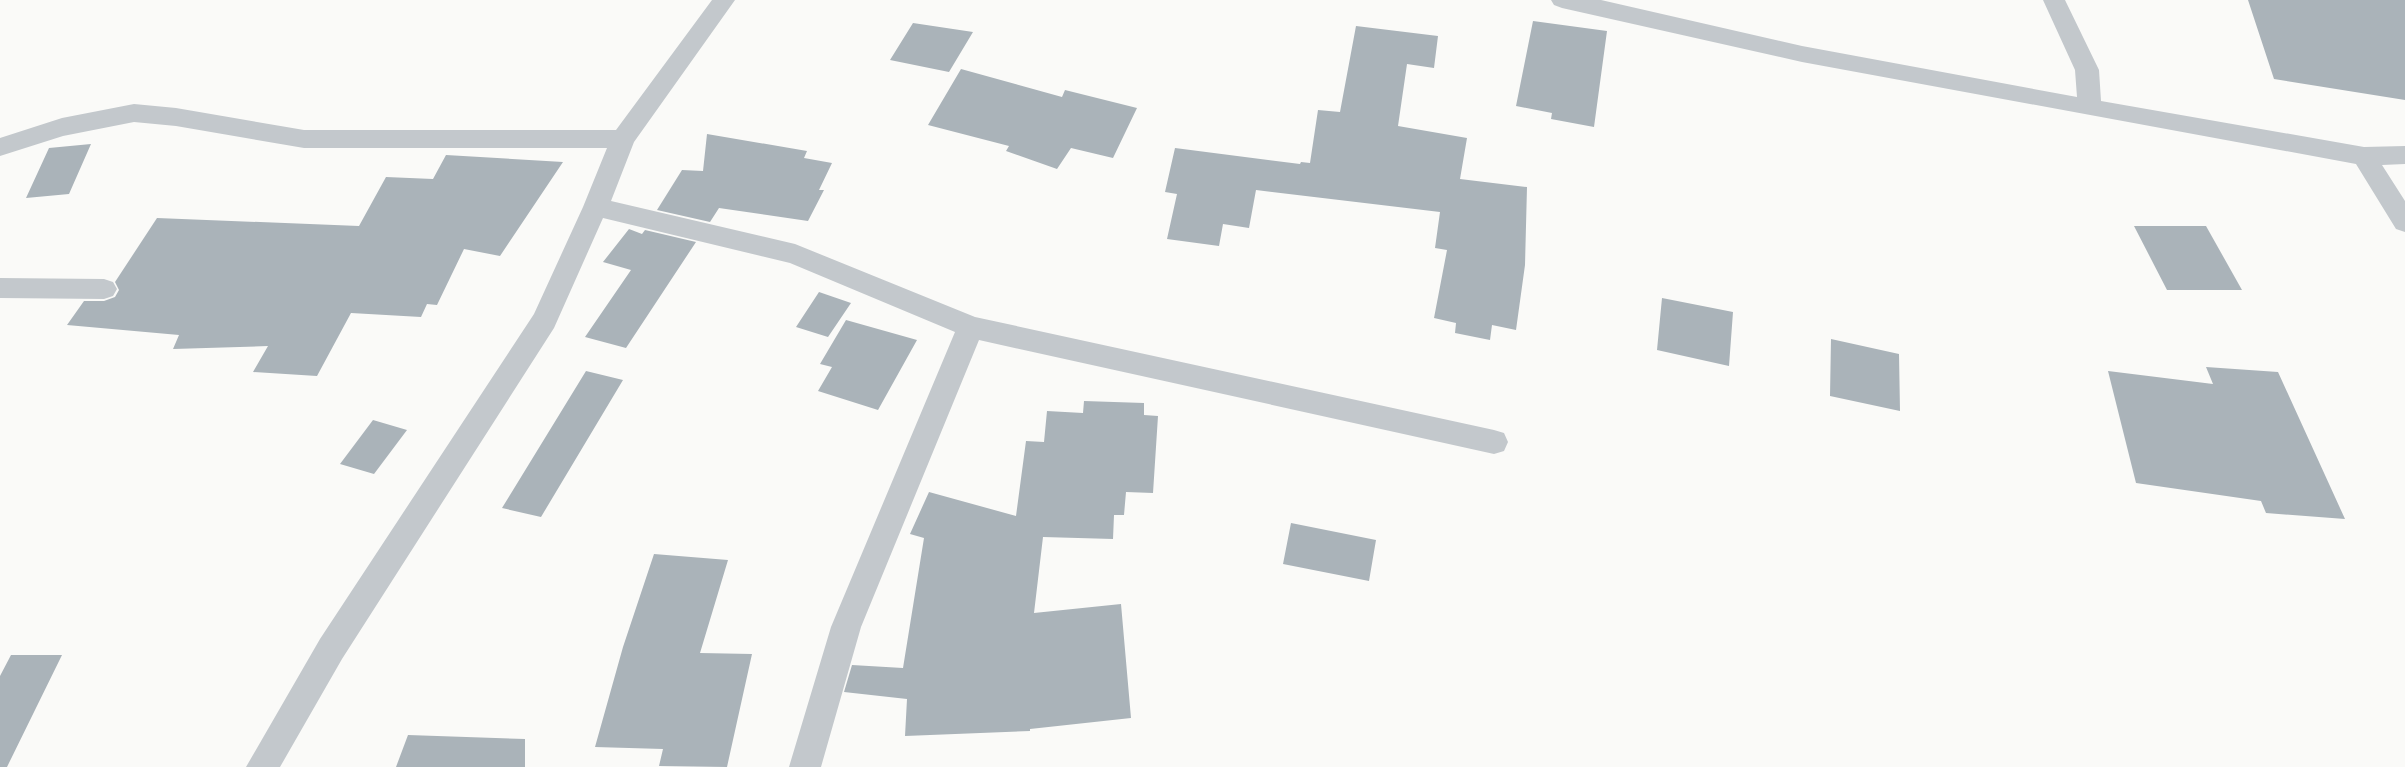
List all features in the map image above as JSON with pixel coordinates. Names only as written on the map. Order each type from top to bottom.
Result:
[{"type":"street","points":[[262,767],[331,650],[544,320],[596,207],[623,139],[724,0]]},
{"type":"street","points":[[1562,0],[1619,11],[1709,34],[1802,54],[2364,156],[2405,155]]},
{"type":"street","points":[[2054,0],[2086,70],[2090,106]]},
{"type":"street","points":[[0,147],[62,127],[134,113],[176,117],[304,139],[623,139]]},
{"type":"street","points":[[2364,156],[2405,222]]},
{"type":"street","points":[[596,207],[795,254],[971,327],[1494,442]]},
{"type":"street","points":[[0,288],[104,289]]},
{"type":"street","points":[[805,767],[846,627],[971,327]]},
{"type":"building","points":[[2248,0],[2405,0],[2405,100],[2274,79]]},
{"type":"building","points":[[1533,21],[1607,31],[1594,127],[1551,119],[1552,113],[1516,106]]},
{"type":"building","points":[[913,23],[973,32],[949,72],[890,60]]},
{"type":"building","points":[[1356,26],[1438,36],[1434,68],[1407,64],[1398,126],[1467,138],[1460,179],[1527,187],[1525,265],[1516,330],[1492,325],[1490,340],[1455,333],[1456,323],[1434,318],[1447,250],[1435,248],[1440,212],[1256,190],[1249,228],[1223,224],[1219,246],[1167,239],[1177,194],[1165,192],[1175,148],[1300,164],[1301,162],[1310,163],[1318,110],[1340,112]]},
{"type":"building","points":[[961,69],[1062,97],[1065,90],[1137,108],[1113,158],[1071,148],[1057,169],[1006,151],[1009,146],[928,125]]},
{"type":"building","points":[[707,134],[807,151],[804,158],[832,163],[819,190],[824,190],[808,221],[719,208],[710,222],[657,210],[682,170],[703,171]]},
{"type":"building","points":[[91,144],[69,194],[26,198],[49,148]]},
{"type":"building","points":[[446,155],[563,162],[500,256],[464,249],[437,305],[427,304],[421,317],[351,313],[317,376],[253,372],[268,346],[173,349],[179,335],[67,325],[84,301],[104,301],[115,297],[119,290],[115,282],[157,218],[359,226],[386,177],[433,179]]},
{"type":"building","points":[[2134,226],[2206,226],[2242,290],[2167,290]]},
{"type":"building","points":[[629,229],[642,234],[645,230],[696,242],[626,348],[585,337],[631,270],[603,262]]},
{"type":"building","points":[[819,292],[851,303],[828,337],[796,327]]},
{"type":"building","points":[[1662,298],[1733,312],[1729,366],[1657,350]]},
{"type":"building","points":[[846,320],[917,340],[878,410],[818,391],[832,367],[820,364]]},
{"type":"building","points":[[1831,339],[1899,354],[1900,411],[1830,396]]},
{"type":"building","points":[[2206,367],[2278,372],[2345,519],[2266,513],[2261,501],[2136,483],[2108,371],[2213,384]]},
{"type":"building","points":[[586,371],[623,380],[541,517],[502,508]]},
{"type":"building","points":[[1084,401],[1144,403],[1144,415],[1158,416],[1153,493],[1126,492],[1124,515],[1114,515],[1113,539],[1043,537],[1034,613],[1121,604],[1131,718],[1030,729],[1030,731],[905,736],[907,699],[844,692],[852,665],[903,668],[924,538],[910,534],[929,492],[1016,516],[1026,441],[1044,442],[1047,411],[1083,413]]},
{"type":"building","points":[[373,420],[407,430],[374,474],[340,464]]},
{"type":"building","points":[[1291,523],[1376,540],[1369,581],[1283,564]]},
{"type":"building","points":[[654,554],[728,560],[700,653],[752,654],[727,767],[659,766],[663,749],[595,747],[623,647]]},
{"type":"building","points":[[11,655],[62,655],[7,767],[0,767],[0,676]]},
{"type":"building","points":[[408,735],[525,739],[525,767],[396,767]]}]
